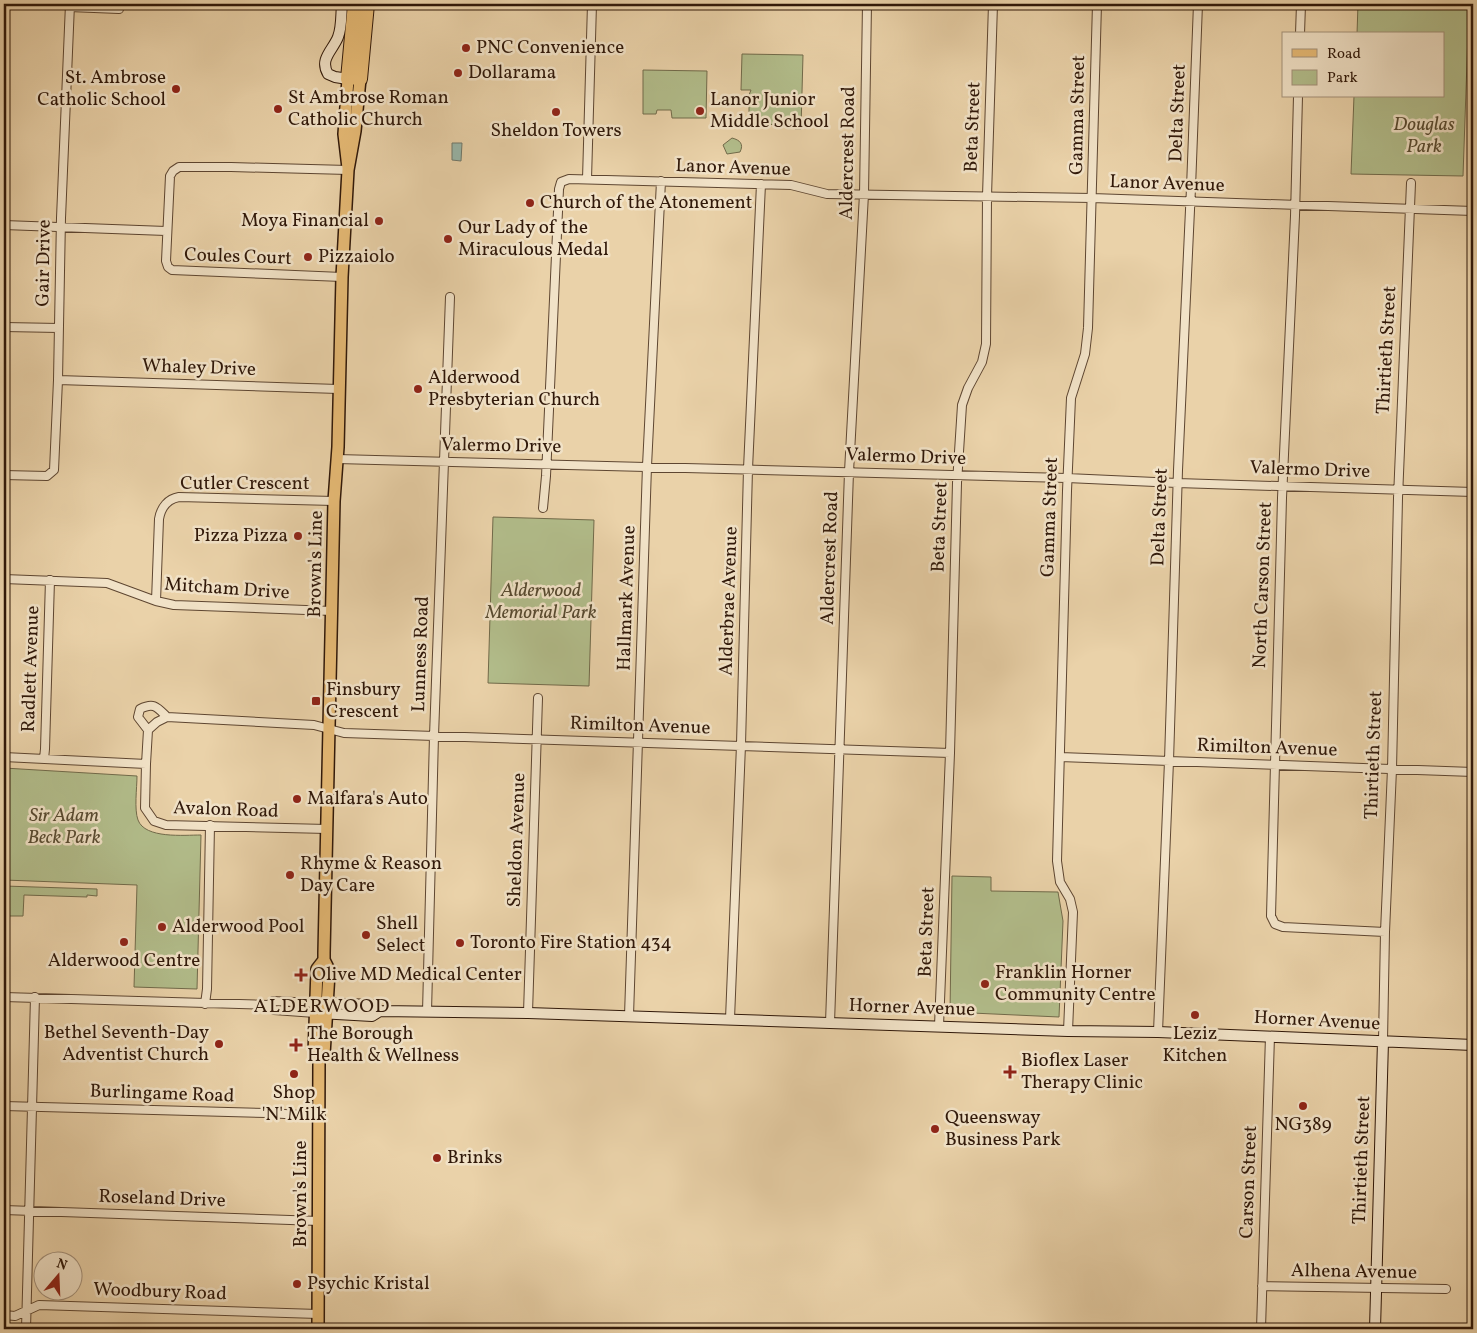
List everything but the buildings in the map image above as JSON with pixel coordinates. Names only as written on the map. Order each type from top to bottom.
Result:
[{"type":"highway","points":[[353,75],[355,4]]},
{"type":"highway","points":[[353,75],[364,30],[367,4]]},
{"type":"highway","points":[[364,30],[374,4]]},
{"type":"main road","points":[[342,4],[339,36],[326,57],[324,65],[328,74],[335,77],[353,75]]},
{"type":"main road","name":"Brown's Line","points":[[318,1329],[319,1059],[324,1055],[317,969],[324,960],[334,501],[348,169],[344,134],[353,75]]},
{"type":"main road","name":"Horner Avenue","points":[[321,1008],[372,1016],[380,1011],[630,1016],[1068,1031],[1158,1032],[1473,1045]]},
{"type":"main road","name":"Thirtieth Street","points":[[1375,1329],[1383,1041]]},
{"type":"street","points":[[586,179],[592,4]]},
{"type":"street","name":"Aldercrest Road","points":[[830,1023],[849,472],[864,194],[867,4]]},
{"type":"street","name":"Beta Street","points":[[939,1026],[962,405],[968,388],[982,362],[986,344],[987,196],[993,4]]},
{"type":"street","name":"Gamma Street","points":[[1068,1031],[1073,912],[1070,899],[1060,882],[1057,861],[1067,478],[1071,398],[1085,354],[1088,328],[1097,4]]},
{"type":"street","name":"Delta Street","points":[[1158,1032],[1169,761],[1177,483],[1198,4]]},
{"type":"street","points":[[1300,32],[1301,4]]},
{"type":"street","points":[[70,5],[119,10]]},
{"type":"street","name":"Gair Drive","points":[[4,475],[47,476],[54,470],[70,5]]},
{"type":"street","name":"North Carson Street","points":[[1298,98],[1282,486],[1271,916],[1275,924],[1283,928],[1385,932]]},
{"type":"street","name":"Coules Court","points":[[342,277],[172,270],[168,267],[166,261],[166,231],[170,176],[179,167],[348,169]]},
{"type":"street","name":"Lanor Avenue","points":[[546,464],[558,188],[561,182],[569,179],[791,185],[827,194],[1092,198],[1473,211]]},
{"type":"street","name":"Hallmark Avenue","points":[[630,1016],[647,466],[661,181]]},
{"type":"street","name":"Thirtieth Street","points":[[1383,1041],[1385,932],[1392,769],[1398,489],[1411,183]]},
{"type":"street","name":"Alderbrae Avenue","points":[[730,1020],[741,746],[748,470],[761,184]]},
{"type":"street","points":[[4,225],[166,231]]},
{"type":"street","name":"Lunness Road","points":[[427,1012],[434,736],[450,297]]},
{"type":"street","points":[[4,326],[59,328]]},
{"type":"street","name":"Whaley Drive","points":[[58,380],[338,389]]},
{"type":"street","name":"Valermo Drive","points":[[337,459],[1067,478],[1473,492]]},
{"type":"street","points":[[543,508],[546,464]]},
{"type":"street","name":"Cutler Crescent","points":[[156,601],[159,519],[162,508],[171,499],[180,497],[334,501]]},
{"type":"street","name":"Mitcham Drive","points":[[4,579],[107,583],[156,601],[174,605],[332,612]]},
{"type":"street","name":"Radlett Avenue","points":[[44,759],[50,580]]},
{"type":"street","name":"Sheldon Avenue","points":[[528,1014],[538,698]]},
{"type":"street","points":[[4,757],[146,764],[148,730],[138,717],[140,709],[148,705],[156,706],[167,717]]},
{"type":"street","points":[[148,730],[157,722],[167,717],[314,725],[330,730]]},
{"type":"street","name":"Rimilton Avenue","points":[[330,730],[344,733],[950,753]]},
{"type":"street","name":"Rimilton Avenue","points":[[1060,757],[1473,772]]},
{"type":"street","name":"Avalon Road","points":[[146,764],[145,808],[156,823],[166,825],[327,829]]},
{"type":"street","points":[[206,1004],[210,826]]},
{"type":"street","name":"Horner Avenue","points":[[4,997],[269,1005],[273,1001],[321,1008]]},
{"type":"street","points":[[26,1329],[35,997]]},
{"type":"street","name":"Carson Street","points":[[1261,1329],[1270,1036]]},
{"type":"street","name":"Burlingame Road","points":[[4,1106],[318,1116]]},
{"type":"street","name":"Roseland Drive","points":[[4,1210],[318,1221]]},
{"type":"street","name":"Alhena Avenue","points":[[1262,1286],[1446,1289]]},
{"type":"street","name":"Woodbury Road","points":[[4,1315],[15,1316],[39,1305],[318,1314]]},
{"type":"green space","name":"Douglas Park","points":[[1358,4],[1469,4],[1463,176],[1351,174],[1354,98],[1444,98],[1444,32],[1357,32]]},
{"type":"green space","points":[[742,54],[803,55],[801,129],[795,129],[795,126],[749,123],[749,95],[751,90],[741,90]]},
{"type":"green space","points":[[643,70],[707,71],[706,118],[672,118],[671,110],[657,110],[656,114],[643,114]]},
{"type":"green space","points":[[732,138],[737,140],[742,147],[740,152],[727,154],[723,145]]},
{"type":"green space","name":"Alderwood Memorial Park","points":[[493,517],[594,520],[589,686],[488,683]]},
{"type":"green space","name":"Sir Adam Beck Park","points":[[4,768],[137,776],[136,810],[138,820],[142,826],[148,830],[166,835],[201,835],[197,989],[134,987],[137,885],[4,880]]},
{"type":"green space","points":[[952,876],[991,877],[991,891],[1058,892],[1063,921],[1059,1017],[950,1012]]},
{"type":"green space","points":[[4,886],[97,889],[97,896],[24,895],[23,916],[4,916]]},
{"type":"shaded area","points":[[452,143],[462,143],[461,161],[452,160]]},
{"type":"place","name":"PNC Convenience","points":[[466,48]]},
{"type":"place","name":"Dollarama","points":[[458,73]]},
{"type":"place","name":"St. Ambrose Catholic School","points":[[176,89]]},
{"type":"place","name":"St Ambrose Roman Catholic Church","points":[[278,109]]},
{"type":"place","name":"Lanor Junior Middle School","points":[[700,111]]},
{"type":"place","name":"Sheldon Towers","points":[[556,112]]},
{"type":"place","name":"Church of the Atonement","points":[[530,203]]},
{"type":"place","name":"Moya Financial","points":[[379,221]]},
{"type":"place","name":"Our Lady of the Miraculous Medal","points":[[448,239]]},
{"type":"place","name":"Pizzaiolo","points":[[308,257]]},
{"type":"place","name":"Alderwood Presbyterian Church","points":[[418,389]]},
{"type":"place","name":"Pizza Pizza","points":[[298,536]]},
{"type":"place","name":"Finsbury Crescent","points":[[316,701]]},
{"type":"place","name":"Malfara's Auto","points":[[297,799]]},
{"type":"place","name":"Rhyme & Reason Day Care","points":[[290,875]]},
{"type":"place","name":"Alderwood Pool","points":[[162,927]]},
{"type":"place","name":"Shell Select","points":[[366,935]]},
{"type":"place","name":"Alderwood Centre","points":[[124,942]]},
{"type":"place","name":"Toronto Fire Station 434","points":[[460,943]]},
{"type":"place","name":"Olive MD Medical Center","points":[[301,975]]},
{"type":"place","name":"Franklin Horner Community Centre","points":[[985,984]]},
{"type":"place","name":"Leziz Kitchen","points":[[1195,1015]]},
{"type":"place","name":"Bethel Seventh-Day Adventist Church","points":[[219,1044]]},
{"type":"place","name":"The Borough Health & Wellness","points":[[296,1045]]},
{"type":"place","name":"Bioflex Laser Therapy Clinic","points":[[1010,1072]]},
{"type":"place","name":"Shop 'N' Milk","points":[[294,1074]]},
{"type":"place","name":"NG389","points":[[1303,1106]]},
{"type":"place","name":"Queensway Business Park","points":[[935,1129]]},
{"type":"place","name":"Brinks","points":[[437,1158]]},
{"type":"place","name":"Psychic Kristal","points":[[297,1284]]},
{"type":"district","name":"ALDERWOOD","points":[[322,1007]]}]
